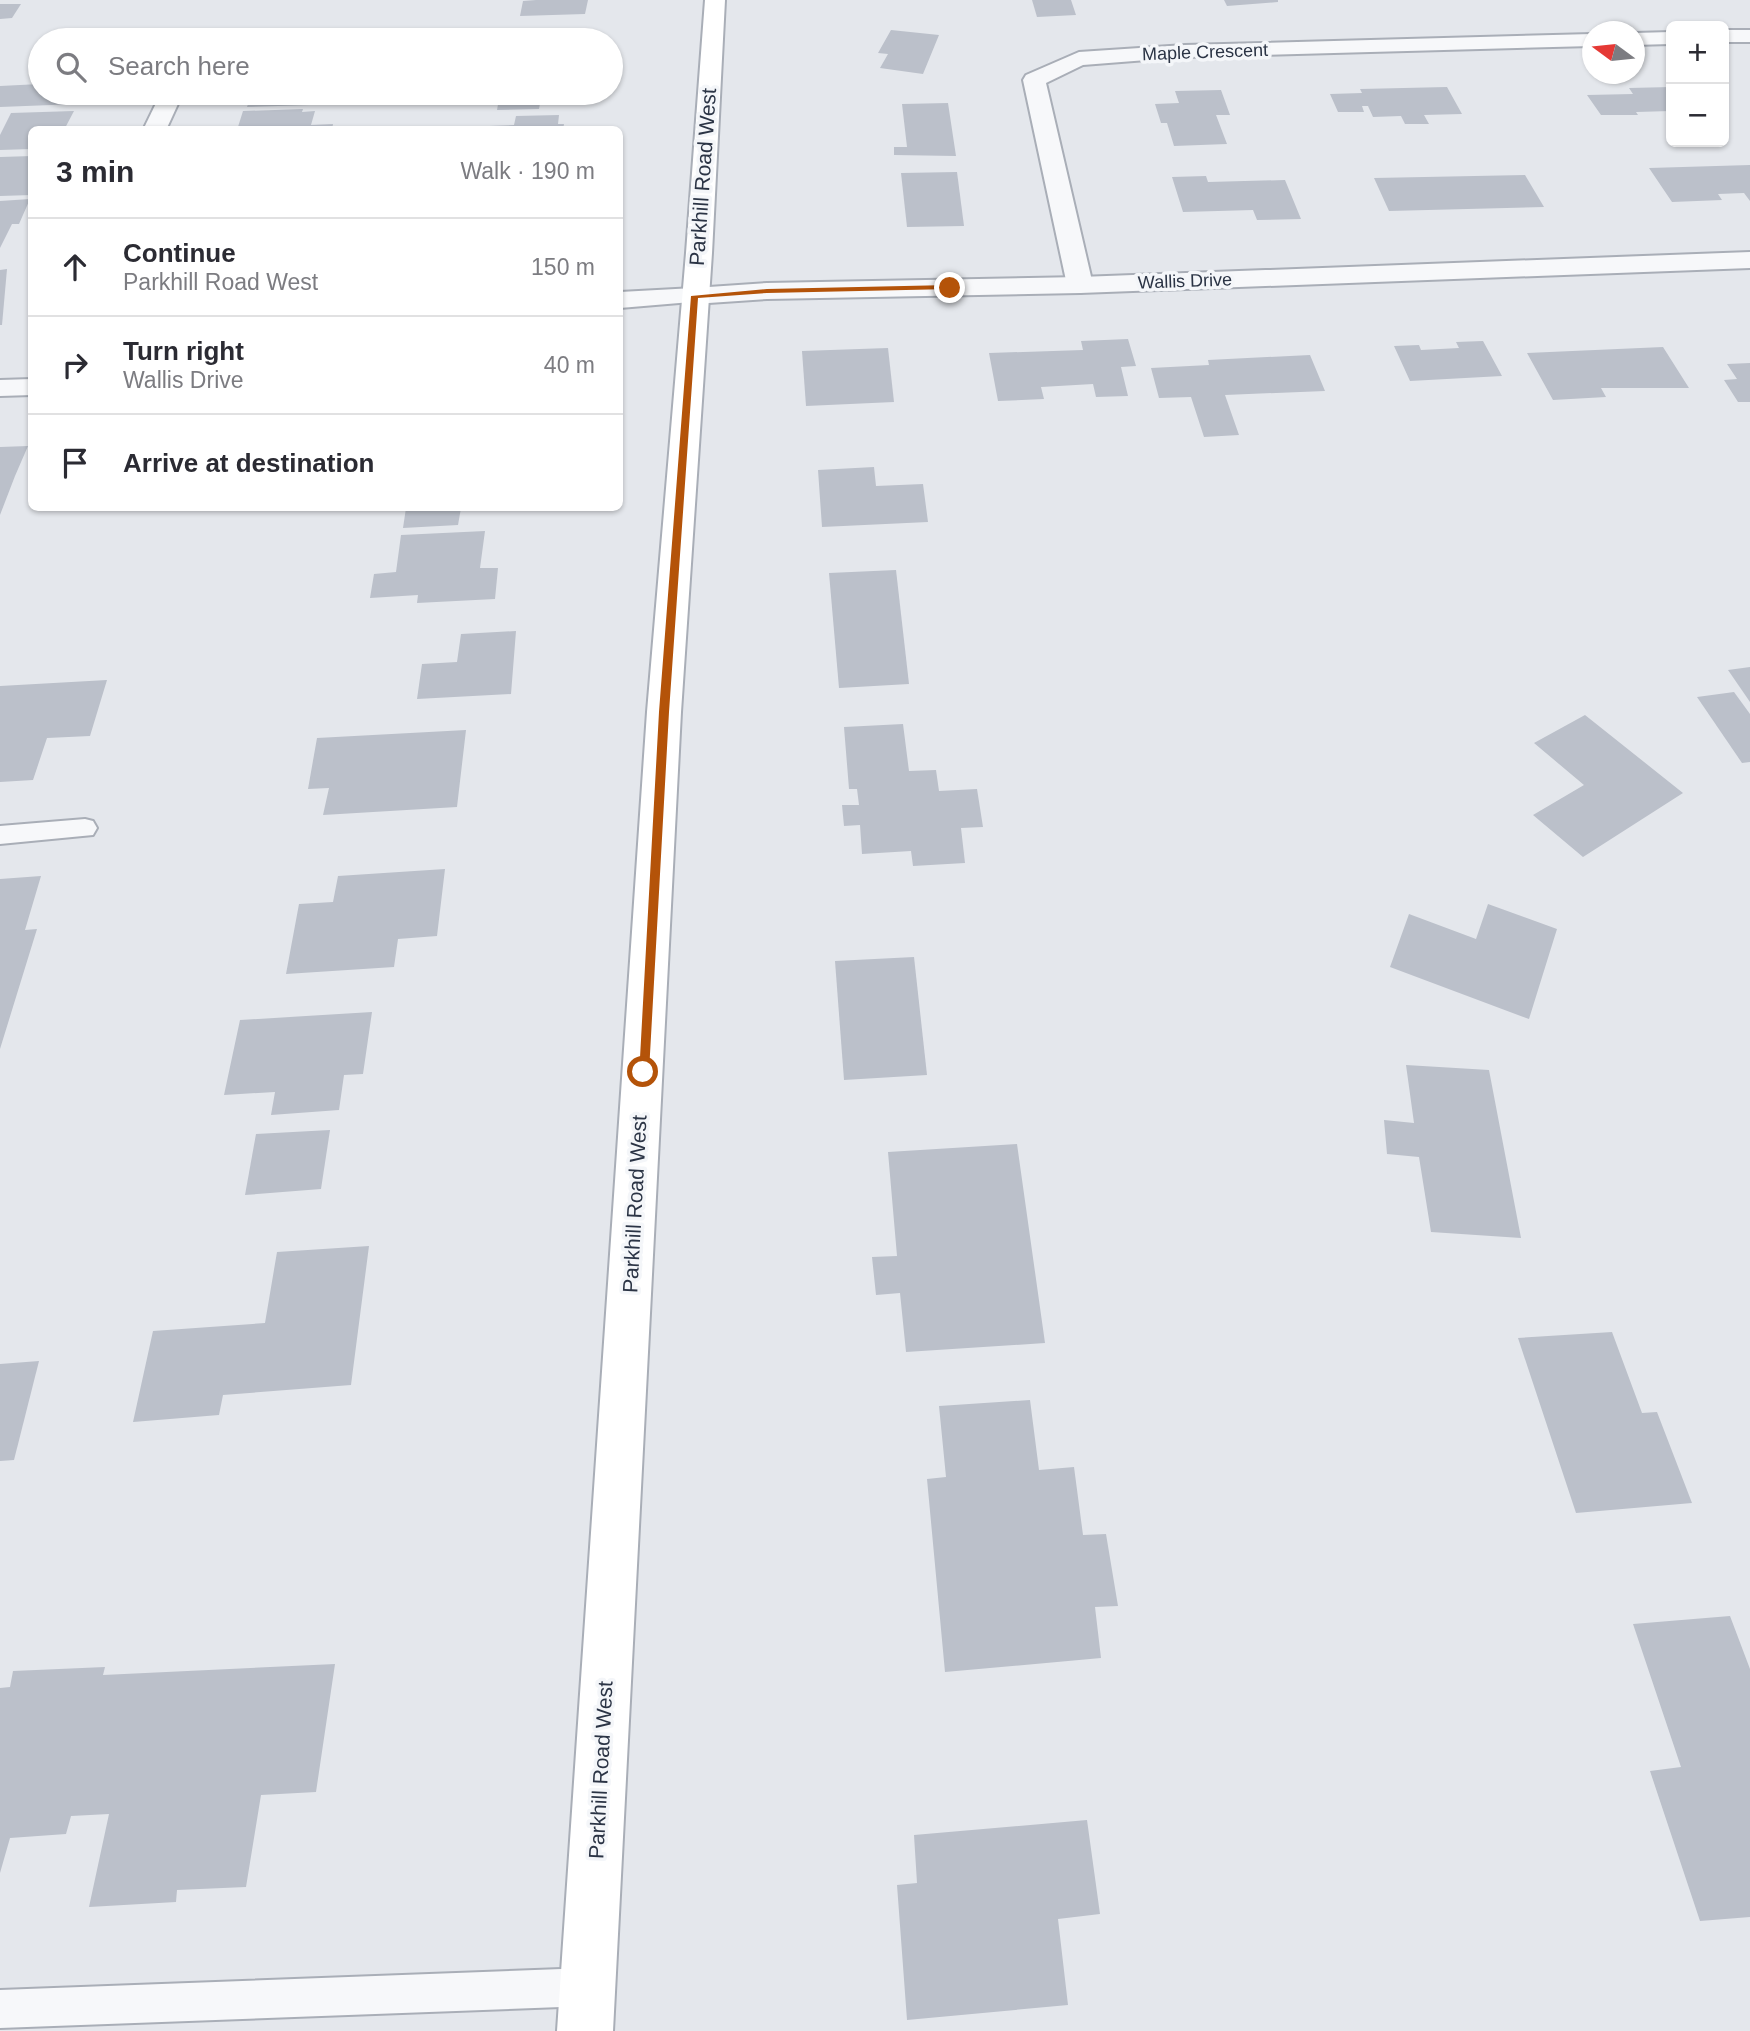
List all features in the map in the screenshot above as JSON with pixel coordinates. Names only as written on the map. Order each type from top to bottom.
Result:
[{"type":"main road","name":"Parkhill Road West","points":[[585,2031],[662,754],[715,0]]},
{"type":"street","points":[[1729,36],[1750,36]]},
{"type":"street","points":[[1645,39],[1666,38]]},
{"type":"street","name":"Maple Crescent","points":[[1080,285],[1034,80],[1079,59],[1132,55],[1582,40]]},
{"type":"street","points":[[156,126],[166,105]]},
{"type":"street","name":"Wallis Drive","points":[[623,300],[767,291],[1080,285],[1750,260]]},
{"type":"street","points":[[0,387],[28,387]]},
{"type":"lane","points":[[0,835],[85,828]]},
{"type":"lane","points":[[0,2009],[588,1987]]},
{"type":"building","points":[[588,0],[585,14],[520,16],[523,1]]},
{"type":"building","points":[[1032,0],[1071,0],[1076,15],[1037,17]]},
{"type":"building","points":[[1224,0],[1278,0],[1278,2],[1227,6]]},
{"type":"building","points":[[0,4],[21,4],[12,18],[0,19]]},
{"type":"building","points":[[891,30],[939,35],[923,74],[880,68],[888,54],[878,53]]},
{"type":"building","points":[[28,85],[28,105],[51,105],[0,107],[0,86]]},
{"type":"building","points":[[1447,87],[1462,114],[1424,115],[1429,124],[1405,124],[1401,116],[1373,117],[1368,106],[1362,106],[1364,112],[1338,112],[1330,94],[1362,93],[1360,89]]},
{"type":"building","points":[[1666,87],[1666,111],[1636,112],[1638,115],[1601,115],[1587,95],[1633,94],[1629,88]]},
{"type":"building","points":[[1221,90],[1230,115],[1216,115],[1227,144],[1174,146],[1167,123],[1161,123],[1155,104],[1179,103],[1175,91]]},
{"type":"building","points":[[948,103],[956,156],[894,155],[894,147],[907,147],[902,104]]},
{"type":"building","points":[[248,105],[311,105],[247,107]]},
{"type":"building","points":[[498,105],[540,105],[539,109],[497,110]]},
{"type":"building","points":[[303,109],[302,112],[315,111],[311,125],[333,124],[333,126],[238,126],[243,111]]},
{"type":"building","points":[[74,111],[66,126],[28,126],[28,149],[0,150],[0,135],[11,113]]},
{"type":"building","points":[[559,115],[558,124],[564,126],[489,126],[514,125],[516,116]]},
{"type":"building","points":[[28,156],[28,195],[0,196],[0,157]]},
{"type":"building","points":[[1750,165],[1750,201],[1744,193],[1718,194],[1722,200],[1672,202],[1649,168]]},
{"type":"building","points":[[957,172],[964,226],[907,227],[901,173]]},
{"type":"building","points":[[1525,175],[1544,207],[1389,211],[1374,178]]},
{"type":"building","points":[[1206,176],[1208,182],[1285,180],[1301,219],[1257,220],[1253,210],[1183,212],[1172,177]]},
{"type":"building","points":[[28,199],[19,224],[12,224],[0,248],[0,201]]},
{"type":"building","points":[[7,269],[2,325],[0,325],[0,270]]},
{"type":"building","points":[[1128,339],[1136,366],[1121,367],[1128,396],[1096,397],[1093,384],[1041,387],[1044,399],[998,401],[989,353],[1083,350],[1081,341]]},
{"type":"building","points":[[1483,341],[1502,376],[1410,381],[1394,346],[1419,345],[1421,350],[1459,348],[1456,342]]},
{"type":"building","points":[[1663,347],[1689,388],[1601,388],[1606,397],[1553,400],[1527,353]]},
{"type":"building","points":[[888,348],[894,402],[806,406],[802,351]]},
{"type":"building","points":[[1310,355],[1325,391],[1225,395],[1239,435],[1204,437],[1191,397],[1159,398],[1151,368],[1209,365],[1208,360]]},
{"type":"building","points":[[1750,363],[1750,402],[1738,402],[1724,380],[1737,379],[1727,364]]},
{"type":"building","points":[[28,446],[15,476],[0,515],[0,447]]},
{"type":"building","points":[[874,467],[876,486],[923,484],[928,522],[822,527],[818,470]]},
{"type":"building","points":[[406,511],[460,511],[458,525],[403,528]]},
{"type":"building","points":[[485,531],[480,568],[498,568],[495,599],[417,603],[418,595],[370,598],[374,574],[396,572],[401,535]]},
{"type":"building","points":[[896,570],[909,684],[839,688],[829,573]]},
{"type":"building","points":[[516,631],[511,694],[417,699],[422,664],[457,662],[461,634]]},
{"type":"building","points":[[1750,667],[1750,702],[1728,670]]},
{"type":"building","points":[[107,680],[90,736],[47,738],[33,780],[0,782],[0,686]]},
{"type":"building","points":[[1734,692],[1750,714],[1750,762],[1742,763],[1697,697]]},
{"type":"building","points":[[1585,715],[1683,793],[1583,857],[1533,815],[1584,785],[1534,743]]},
{"type":"building","points":[[903,724],[909,771],[936,770],[939,791],[977,789],[983,827],[961,828],[965,863],[913,866],[911,851],[862,854],[860,825],[844,826],[842,805],[859,805],[857,789],[849,789],[844,727]]},
{"type":"building","points":[[466,730],[457,807],[323,815],[329,788],[308,789],[317,738]]},
{"type":"building","points":[[445,869],[437,936],[398,939],[394,967],[286,974],[299,904],[333,902],[338,876]]},
{"type":"building","points":[[41,876],[25,930],[37,929],[0,1049],[0,879]]},
{"type":"building","points":[[1488,904],[1557,929],[1529,1019],[1390,967],[1409,914],[1476,939]]},
{"type":"building","points":[[914,957],[927,1075],[844,1080],[835,961]]},
{"type":"building","points":[[372,1012],[363,1074],[344,1075],[339,1110],[271,1115],[275,1092],[224,1095],[240,1020]]},
{"type":"building","points":[[1406,1065],[1489,1070],[1521,1238],[1431,1232],[1419,1157],[1387,1154],[1384,1120],[1414,1123]]},
{"type":"building","points":[[330,1130],[321,1189],[245,1195],[256,1134]]},
{"type":"building","points":[[1017,1144],[1045,1343],[906,1352],[900,1293],[876,1295],[872,1257],[897,1256],[888,1152]]},
{"type":"building","points":[[369,1246],[351,1385],[223,1395],[219,1415],[133,1422],[153,1331],[265,1323],[277,1252]]},
{"type":"building","points":[[1612,1332],[1642,1413],[1657,1412],[1692,1503],[1576,1513],[1518,1338]]},
{"type":"building","points":[[39,1361],[14,1460],[0,1461],[0,1364]]},
{"type":"building","points":[[1030,1400],[1039,1470],[1074,1467],[1083,1535],[1106,1534],[1118,1606],[1095,1607],[1101,1658],[945,1672],[927,1479],[946,1477],[939,1406]]},
{"type":"building","points":[[1730,1616],[1750,1669],[1750,1917],[1700,1921],[1650,1771],[1681,1767],[1633,1624]]},
{"type":"building","points":[[335,1664],[316,1792],[261,1795],[246,1887],[177,1890],[176,1902],[89,1907],[109,1814],[71,1816],[66,1834],[10,1838],[0,1873],[0,1688],[10,1687],[13,1671],[105,1667],[103,1675]]},
{"type":"building","points":[[1087,1820],[1100,1914],[1058,1919],[1068,2005],[907,2020],[897,1885],[917,1883],[914,1835]]},
{"type":"route","points":[[643,1072],[664,712],[694,296],[767,291],[950,288]]}]
